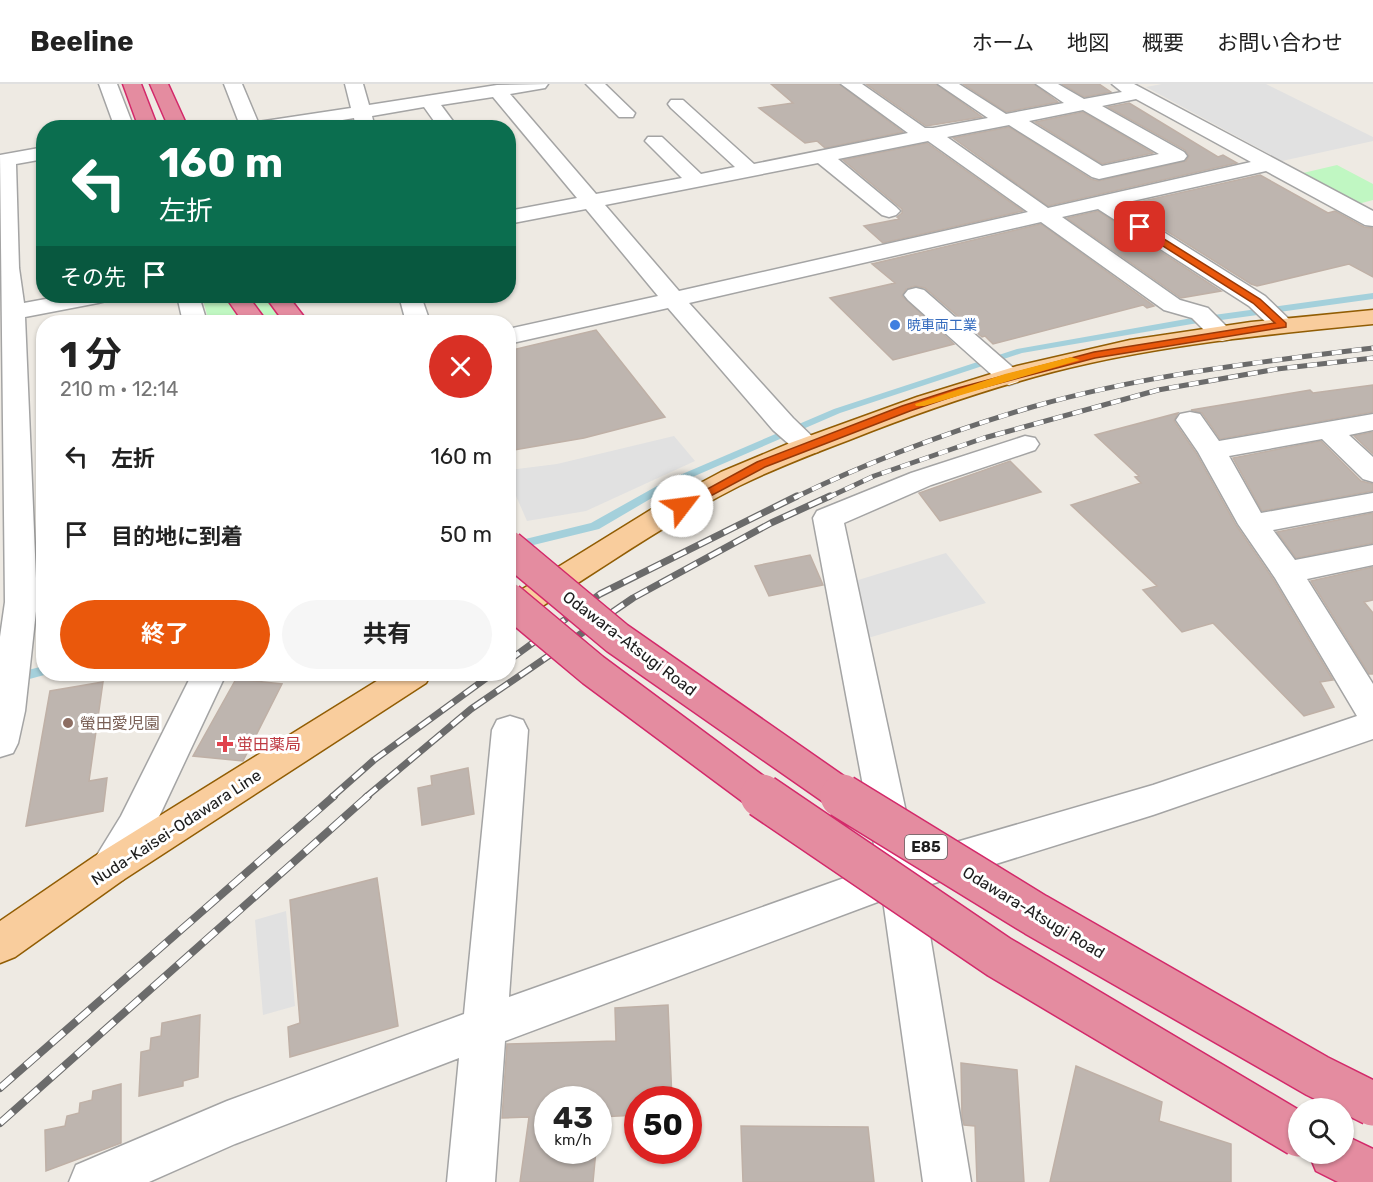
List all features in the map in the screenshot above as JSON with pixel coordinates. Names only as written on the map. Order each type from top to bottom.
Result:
[{"type":"highway","points":[[132,84],[146,120]]},
{"type":"highway","points":[[159,84],[175,120]]},
{"type":"highway","points":[[281,303],[291,315]]},
{"type":"highway","name":"Odawara-Atsugi Road","points":[[516,554],[617,638],[822,783],[1036,915],[1317,1076],[1373,1104]]},
{"type":"highway","points":[[516,606],[592,670],[768,801],[999,957],[1288,1128]]},
{"type":"highway","points":[[1354,1164],[1373,1174]]},
{"type":"main road","points":[[516,608],[796,436],[906,409],[1004,372],[1094,355],[1207,320],[1279,321],[1373,317]]},
{"type":"main road","name":"Nuda-Kaisei-Odawara Line","points":[[0,944],[109,868],[403,681]]},
{"type":"street","points":[[108,84],[122,120]]},
{"type":"street","points":[[233,84],[248,120]]},
{"type":"street","points":[[354,84],[364,119],[429,101],[538,84]]},
{"type":"street","points":[[595,84],[626,113]]},
{"type":"street","points":[[850,84],[1172,305],[1207,320],[1257,301]]},
{"type":"street","points":[[947,84],[1099,173],[1177,156],[1045,84]]},
{"type":"street","points":[[516,212],[591,201],[1083,104],[1129,89],[1373,220]]},
{"type":"street","points":[[497,90],[674,300],[796,436]]},
{"type":"street","points":[[429,101],[443,120]]},
{"type":"street","points":[[677,104],[748,169]]},
{"type":"street","points":[[655,141],[696,180]]},
{"type":"street","points":[[2,722],[14,663],[10,605],[12,312],[4,268],[3,160],[36,154]]},
{"type":"street","points":[[821,155],[889,211]]},
{"type":"street","points":[[516,335],[1269,164]]},
{"type":"street","points":[[1101,202],[1257,301],[1279,321]]},
{"type":"street","points":[[916,295],[1004,372]]},
{"type":"street","points":[[12,312],[60,303]]},
{"type":"street","points":[[93,1182],[227,1124],[485,1027],[900,876],[1153,800],[1372,710],[1287,572],[1253,524],[1212,451],[1190,420]]},
{"type":"street","points":[[1212,451],[1373,422]]},
{"type":"street","points":[[1328,430],[1373,473]]},
{"type":"street","points":[[947,1182],[900,876],[828,518],[921,479],[1025,444]]},
{"type":"street","points":[[1253,524],[1373,502]]},
{"type":"street","points":[[1287,572],[1373,555]]},
{"type":"street","points":[[109,868],[135,827],[207,681]]},
{"type":"street","points":[[471,1182],[510,730]]},
{"type":"green space","points":[[1337,165],[1373,184],[1373,200],[1358,204],[1303,173]]},
{"type":"green space","points":[[204,303],[270,303],[279,315],[207,315]]},
{"type":"shaded area","points":[[1162,84],[1266,84],[1373,137],[1373,141],[1282,161],[1146,87]]},
{"type":"shaded area","points":[[674,436],[695,461],[586,511],[527,521],[516,496],[516,469],[557,464]]},
{"type":"shaded area","points":[[946,553],[986,603],[868,638],[855,581]]},
{"type":"shaded area","points":[[286,911],[295,1006],[263,1015],[255,920]]},
{"type":"building","points":[[771,84],[839,84],[903,132],[825,148],[817,141],[805,143],[759,108],[793,103]]},
{"type":"building","points":[[866,84],[936,84],[982,117],[926,126]]},
{"type":"building","points":[[963,84],[1034,84],[1058,102],[1006,112]]},
{"type":"building","points":[[1062,84],[1099,84],[1111,92],[1084,97]]},
{"type":"building","points":[[1129,103],[1218,157],[1223,155],[1237,163],[1048,206],[953,138],[1009,127],[1091,179],[1098,181],[1186,161],[1189,156],[1185,150],[1108,107]]},
{"type":"building","points":[[1083,112],[1153,153],[1102,164],[1035,122]]},
{"type":"building","points":[[927,143],[1023,211],[883,243],[864,226],[899,219],[897,217],[902,213],[902,209],[843,160]]},
{"type":"building","points":[[1260,175],[1328,213],[1335,211],[1364,227],[1373,228],[1373,277],[1349,264],[1257,286],[1125,205]]},
{"type":"building","points":[[1098,211],[1221,291],[1181,298],[1067,218]]},
{"type":"building","points":[[1041,224],[1154,306],[1147,308],[1143,305],[993,344],[925,288],[915,286],[906,289],[902,296],[954,344],[893,360],[830,298],[895,283],[872,264]]},
{"type":"building","points":[[596,330],[665,417],[584,438],[516,450],[516,349]]},
{"type":"building","points":[[1373,385],[1373,412],[1220,439],[1202,413],[1191,410],[1310,390],[1313,393]]},
{"type":"building","points":[[1178,413],[1174,421],[1196,453],[1236,525],[1273,579],[1333,680],[1320,682],[1334,707],[1304,716],[1213,623],[1182,632],[1143,590],[1157,586],[1071,505],[1141,483],[1135,477],[1139,476],[1095,435]]},
{"type":"building","points":[[1373,432],[1373,454],[1354,436]]},
{"type":"building","points":[[1321,441],[1361,481],[1373,484],[1373,491],[1262,511],[1233,458]]},
{"type":"building","points":[[1010,461],[1041,492],[940,521],[919,493]]},
{"type":"building","points":[[1373,513],[1373,543],[1296,558],[1277,532]]},
{"type":"building","points":[[810,555],[823,585],[769,596],[755,566]]},
{"type":"building","points":[[1373,567],[1373,600],[1364,602],[1373,613],[1373,674],[1369,674],[1311,581]]},
{"type":"building","points":[[235,681],[282,684],[243,761],[193,756]]},
{"type":"building","points":[[103,682],[89,781],[107,778],[103,811],[26,826],[50,691]]},
{"type":"building","points":[[468,768],[474,814],[422,825],[418,788],[432,785],[431,776]]},
{"type":"building","points":[[377,878],[398,1026],[290,1057],[288,1027],[300,1023],[290,900]]},
{"type":"building","points":[[668,1005],[671,1086],[624,1086],[624,1116],[612,1116],[612,1086],[534,1086],[534,1164],[595,1164],[593,1182],[520,1182],[529,1117],[502,1118],[507,1044],[616,1041],[615,1008]]},
{"type":"building","points":[[200,1015],[198,1077],[183,1081],[183,1086],[139,1096],[141,1052],[150,1050],[151,1038],[161,1036],[162,1023]]},
{"type":"building","points":[[961,1063],[1017,1070],[1024,1182],[977,1182],[975,1126],[964,1125],[962,1117]]},
{"type":"building","points":[[1076,1066],[1162,1102],[1159,1121],[1231,1144],[1231,1182],[1050,1182]]},
{"type":"building","points":[[121,1084],[121,1143],[46,1171],[45,1130],[65,1126],[67,1116],[79,1113],[80,1103],[92,1100],[93,1091]]},
{"type":"building","points":[[741,1126],[868,1127],[874,1182],[743,1182]]},
{"type":"waterway","points":[[516,545],[595,526],[670,483],[837,411],[1020,351],[1192,321],[1373,296]]},
{"type":"waterway","points":[[0,682],[36,672]]},
{"type":"railway","points":[[794,498],[881,459],[941,437],[1002,416],[1074,396],[1201,371],[1373,348]]},
{"type":"railway","points":[[827,498],[874,476],[984,438],[1158,390],[1277,369],[1373,358]]},
{"type":"railway","points":[[516,655],[600,594],[797,496]]},
{"type":"railway","points":[[516,678],[633,598],[771,523],[830,496]]},
{"type":"railway","points":[[332,797],[374,760],[482,681]]},
{"type":"railway","points":[[366,797],[471,709],[512,681]]},
{"type":"railway","points":[[0,1088],[334,796]]},
{"type":"railway","points":[[0,1123],[368,796]]},
{"type":"slow traffic","points":[[920,404],[962,390],[1075,360]]},
{"type":"place","name":"暁車両工業","points":[[895,325]]},
{"type":"place","name":"螢田愛児園","points":[[68,723]]},
{"type":"place","name":"蛍田薬局","points":[[225,744]]},
{"type":"route","points":[[682,506],[761,465],[962,390],[1094,355],[1282,325],[1257,301],[1140,227]]}]
